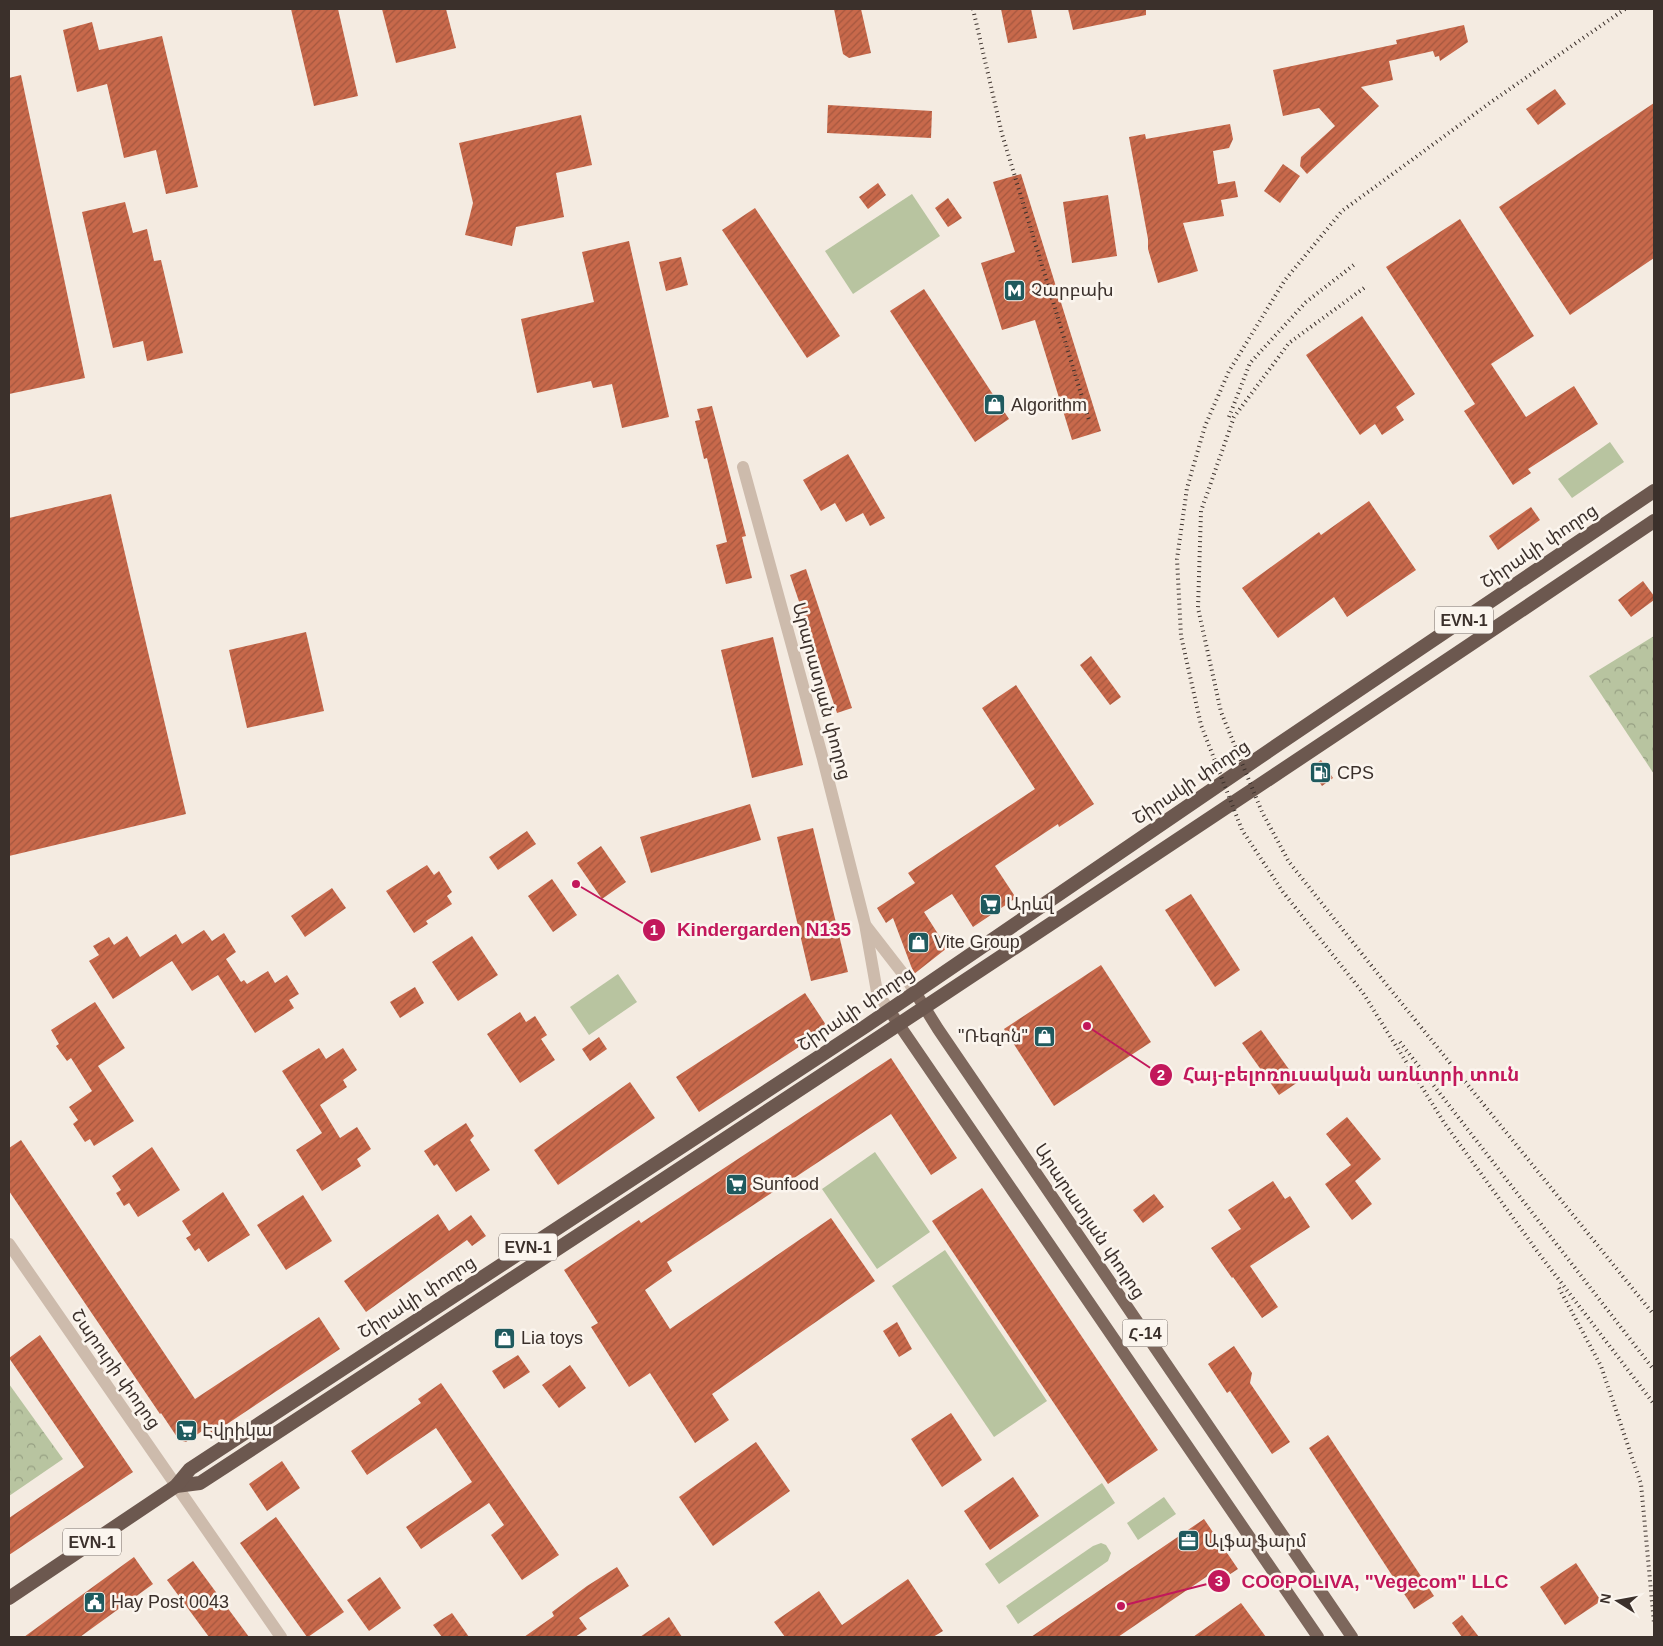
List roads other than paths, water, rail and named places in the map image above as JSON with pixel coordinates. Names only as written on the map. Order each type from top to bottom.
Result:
[{"type":"highway","name":"Շիրակի փողոց","points":[[9,1598],[176,1486],[190,1469],[889,1010],[1654,491]]},
{"type":"highway","name":"Շիրակի փողոց","points":[[176,1486],[200,1483],[925,1008],[1654,521]]},
{"type":"main road","name":"Արարատյան փողոց","points":[[915,992],[1352,1637]]},
{"type":"main road","name":"Արարատյան փողոց","points":[[889,1010],[1318,1637]]},
{"type":"street","name":"Արարատյան փողոց","points":[[743,467],[823,759],[864,924],[877,992],[889,1010]]},
{"type":"street","name":"Արարատյան փողոց","points":[[864,924],[915,992]]},
{"type":"street","name":"Շարուրի փողոց","points":[[9,1244],[281,1637]]},
{"type":"railway","points":[[973,9],[1002,134],[1089,420]]},
{"type":"railway","points":[[1625,9],[1491,102],[1342,211],[1285,280],[1229,371],[1205,426],[1187,488],[1177,559],[1181,636],[1201,725],[1242,830],[1283,892],[1363,993],[1445,1124],[1540,1255],[1654,1404]]},
{"type":"railway","points":[[1229,417],[1250,363],[1306,302],[1355,264]]},
{"type":"railway","points":[[1364,288],[1289,343],[1234,417],[1201,511],[1198,608],[1221,712],[1262,812],[1289,862],[1654,1315]]},
{"type":"railway","points":[[1400,1042],[1654,1370]]},
{"type":"railway","points":[[1559,1288],[1601,1366],[1641,1484],[1654,1623]]},
{"type":"place","name":"Չարբախ","points":[[1015,290]]},
{"type":"place","name":"Algorithm","points":[[995,405]]},
{"type":"place","name":"CPS","points":[[1321,773]]},
{"type":"place","name":"Kindergarden N135","points":[[576,884]]},
{"type":"place","name":"Արևվ","points":[[990,904]]},
{"type":"place","name":"Vite Group","points":[[918,942]]},
{"type":"place","name":"Հայ-բելոռուսական առևտրի տուն","points":[[1087,1026]]},
{"type":"place","name":"\"Ռեզոն\"","points":[[1044,1036]]},
{"type":"place","name":"Sunfood","points":[[736,1184]]},
{"type":"place","name":"Lia toys","points":[[505,1338]]},
{"type":"place","name":"Էվրիկա","points":[[186,1430]]},
{"type":"place","name":"Ալֆա ֆարմ","points":[[1188,1541]]},
{"type":"place","name":"Hay Post 0043","points":[[95,1602]]},
{"type":"place","name":"COOPOLIVA, \"Vegecom\" LLC","points":[[1121,1606]]}]
